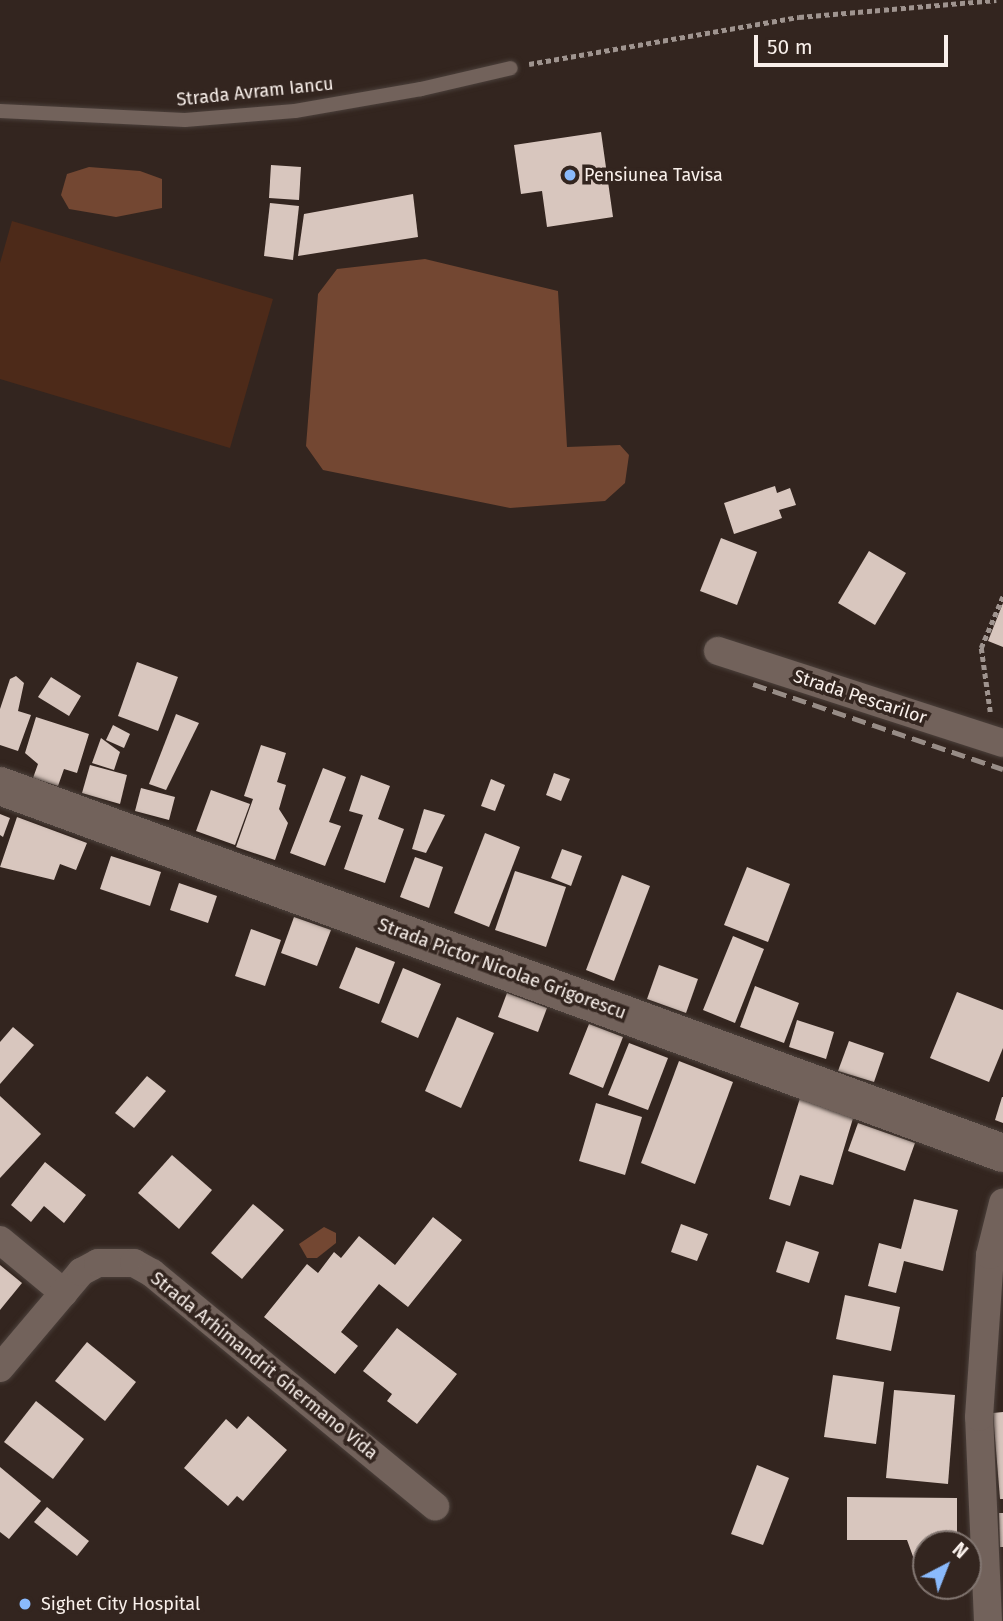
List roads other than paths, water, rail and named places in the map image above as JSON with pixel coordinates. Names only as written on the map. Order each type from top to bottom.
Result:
[{"type":"main road","name":"Strada Pictor Nicolae Grigorescu","points":[[0,786],[1003,1153]]},
{"type":"street","name":"Strada Pescarilor","points":[[718,652],[1000,742]]},
{"type":"street","points":[[988,1621],[979,1417],[990,1255],[1003,1203]]},
{"type":"street","points":[[0,1240],[64,1293]]},
{"type":"street","name":"Strada Arhimandrit Ghermano Vida","points":[[0,1368],[81,1272],[98,1263],[134,1263],[152,1273],[435,1506]]},
{"type":"lane","name":"Strada Avram Iancu","points":[[0,111],[185,120],[281,112],[421,89],[511,68]]},
{"type":"railway","points":[[753,684],[1003,769]]},
{"type":"place","name":"Pensiunea Tavisa","points":[[570,175]]},
{"type":"place","name":"Sighet City Hospital","points":[[25,1604]]}]
